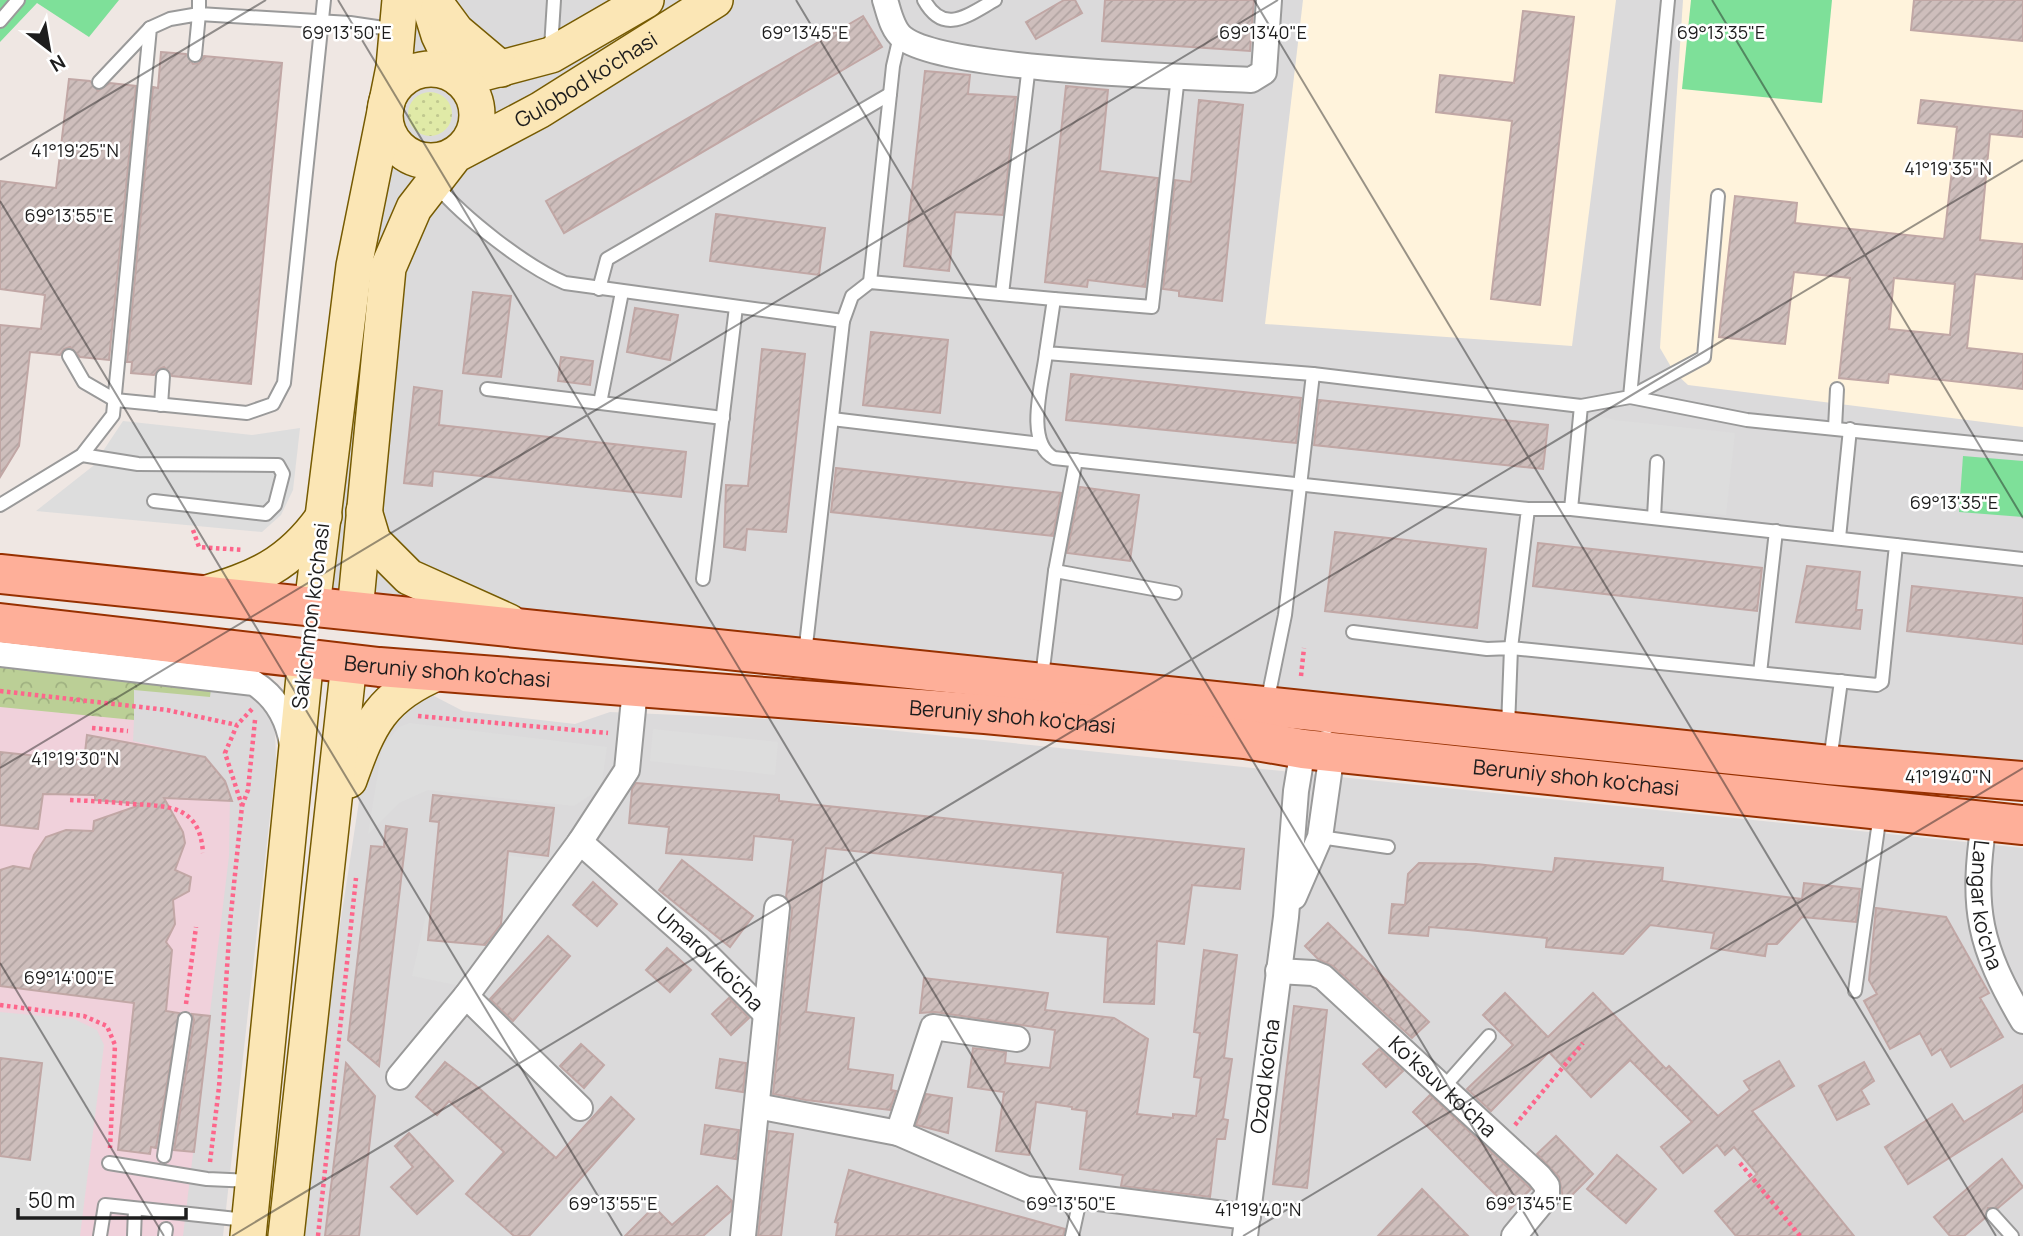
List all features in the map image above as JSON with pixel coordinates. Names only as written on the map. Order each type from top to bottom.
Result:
[{"type":"main road","points":[[428,0],[439,35],[460,79],[473,96],[478,118],[474,133],[444,169],[441,161],[411,157],[398,148],[389,135],[385,121],[386,106],[397,85],[415,72],[431,69],[446,71],[460,79]]},
{"type":"main road","points":[[435,0],[456,31],[501,69]]},
{"type":"main road","name":"Gulobod ko'chasi","points":[[460,79],[551,55],[646,0]]},
{"type":"main road","name":"Gulobod ko'chasi","points":[[444,169],[715,0]]},
{"type":"main road","name":"Sakichmon ko'chasi","points":[[249,1228],[312,606],[354,266],[394,68],[398,15]]},
{"type":"main road","name":"Sakichmon ko'chasi","points":[[286,1236],[355,611],[387,268],[414,208],[444,169]]},
{"type":"main road","points":[[363,509],[373,541],[410,577],[525,628]]},
{"type":"main road","points":[[200,595],[265,573],[307,540],[324,516]]},
{"type":"main road","name":"Beruniy shoh ko'chasi","points":[[3,568],[200,595],[1829,765],[2023,780]]},
{"type":"main road","name":"Beruniy shoh ko'chasi","points":[[0,624],[126,652],[306,657],[635,689],[985,714],[1281,707],[1320,748],[2023,825]]},
{"type":"main road","points":[[329,840],[374,718],[397,694],[439,672]]},
{"type":"street","points":[[885,0],[900,36],[925,49],[952,56],[1029,65],[1251,80],[1264,72],[1269,0]]},
{"type":"street","points":[[0,654],[126,652],[254,683],[281,711],[289,727],[295,759]]},
{"type":"street","points":[[399,1077],[466,996],[580,842],[627,770],[635,689]]},
{"type":"street","points":[[1281,707],[1320,748],[1383,717]]},
{"type":"street","name":"Ozod ko'cha","points":[[1286,917],[1320,837],[1320,748]]},
{"type":"street","name":"Ozod ko'cha","points":[[1246,1226],[1286,917],[1296,791],[1320,748]]},
{"type":"street","name":"Langar ko'cha","points":[[1983,822],[1977,866],[1979,917],[1991,963],[2023,1021]]},
{"type":"street","name":"Umarov ko'cha","points":[[580,842],[697,945],[765,1013],[743,1236]]},
{"type":"street","points":[[765,1013],[777,908]]},
{"type":"street","name":"Ko'ksuv ko'cha","points":[[1278,971],[1323,976],[1547,1186],[1547,1196],[1514,1236]]},
{"type":"street","points":[[466,996],[580,1108]]},
{"type":"street","points":[[898,1133],[933,1027],[1017,1039]]},
{"type":"street","points":[[757,1106],[898,1133],[1027,1189],[1081,1195],[1246,1226]]},
{"type":"lane","points":[[0,21],[18,0]]},
{"type":"lane","points":[[195,55],[199,0]]},
{"type":"lane","points":[[69,356],[83,382],[115,400],[247,413],[274,404],[284,383],[324,0]]},
{"type":"lane","points":[[551,55],[554,0]]},
{"type":"lane","points":[[924,0],[931,13],[945,20],[961,19],[995,0]]},
{"type":"lane","points":[[1630,397],[1668,0]]},
{"type":"lane","points":[[99,82],[150,28],[170,19],[199,14],[350,23],[398,15]]},
{"type":"lane","points":[[1,503],[82,455],[113,415],[150,28]]},
{"type":"lane","points":[[870,282],[890,94],[900,36]]},
{"type":"lane","points":[[1002,294],[1029,65]]},
{"type":"lane","points":[[805,657],[843,321],[852,296],[870,282],[1152,307],[1178,76]]},
{"type":"lane","points":[[599,289],[607,259],[890,94]]},
{"type":"lane","points":[[444,169],[449,200],[534,268],[565,283],[843,321]]},
{"type":"lane","points":[[1046,353],[1313,374],[1581,406],[1630,397],[1703,357],[1718,196]]},
{"type":"lane","points":[[600,403],[622,292]]},
{"type":"lane","points":[[1054,299],[1036,432],[1045,453],[1054,458],[1528,509],[1571,509],[1654,517],[2023,559]]},
{"type":"lane","points":[[703,579],[736,307]]},
{"type":"lane","points":[[1281,707],[1283,626],[1313,374]]},
{"type":"lane","points":[[162,405],[163,376]]},
{"type":"lane","points":[[487,389],[723,418]]},
{"type":"lane","points":[[1835,428],[1837,389]]},
{"type":"lane","points":[[1630,397],[1747,420],[2023,448]]},
{"type":"lane","points":[[1571,509],[1581,406]]},
{"type":"lane","points":[[832,419],[1041,444]]},
{"type":"lane","points":[[1839,538],[1850,429]]},
{"type":"lane","points":[[82,455],[138,464],[278,465],[284,474],[275,505],[266,514],[154,501]]},
{"type":"lane","points":[[1042,681],[1055,572],[1076,460]]},
{"type":"lane","points":[[1654,517],[1657,462]]},
{"type":"lane","points":[[1507,731],[1511,648],[1528,509]]},
{"type":"lane","points":[[1760,673],[1776,531]]},
{"type":"lane","points":[[1353,632],[1487,649],[1511,648],[1877,685],[1882,682],[1896,545]]},
{"type":"lane","points":[[1055,572],[1175,593]]},
{"type":"lane","points":[[1829,765],[1841,681]]},
{"type":"lane","points":[[1855,991],[1880,811]]},
{"type":"lane","points":[[1320,837],[1388,847]]},
{"type":"lane","points":[[164,1156],[185,1019]]},
{"type":"lane","points":[[1443,1088],[1489,1036]]},
{"type":"lane","points":[[109,1163],[207,1179],[253,1181]]},
{"type":"lane","points":[[1072,1236],[1081,1195]]},
{"type":"lane","points":[[100,1236],[104,1205],[249,1228]]},
{"type":"lane","points":[[134,1236],[135,1209]]},
{"type":"lane","points":[[1993,1215],[2012,1236]]},
{"type":"path","points":[[193,530],[199,547],[247,550]]},
{"type":"path","points":[[1281,707],[1304,648]]},
{"type":"path","points":[[0,691],[167,710],[237,724]]},
{"type":"path","points":[[242,806],[225,753],[237,724],[261,701]]},
{"type":"path","points":[[416,716],[618,734]]},
{"type":"path","points":[[207,1179],[219,1087],[230,923],[242,806],[248,790],[255,720]]},
{"type":"path","points":[[92,728],[128,731]]},
{"type":"path","points":[[70,800],[173,807],[190,818],[199,829],[203,853]]},
{"type":"path","points":[[318,1236],[357,873]]},
{"type":"path","points":[[185,1019],[196,927]]},
{"type":"path","points":[[0,1005],[84,1016],[107,1026],[116,1045],[109,1163]]},
{"type":"path","points":[[1501,1142],[1583,1043]]},
{"type":"path","points":[[219,1087],[229,1090]]},
{"type":"path","points":[[1740,1163],[1800,1236]]},
{"type":"shaded area","points":[[400,0],[2023,0],[2023,781],[312,606]]},
{"type":"shaded area","points":[[1303,0],[1616,0],[1572,346],[1265,324]]},
{"type":"shaded area","points":[[1683,0],[2023,0],[2023,427],[1688,385],[1674,372],[1660,348]]},
{"type":"shaded area","points":[[1590,414],[1615,420],[1735,433],[1726,515],[1581,501]]},
{"type":"shaded area","points":[[123,421],[252,435],[300,428],[293,490],[281,515],[262,532],[36,511],[93,466]]},
{"type":"shaded area","points":[[0,661],[235,691],[261,701],[269,712],[275,730],[276,762],[223,1236],[0,1236]]},
{"type":"shaded area","points":[[432,695],[463,711],[575,724],[610,712],[791,720],[2023,848],[2023,1236],[300,1236],[313,1102],[365,762],[389,714]]},
{"type":"shaded area","points":[[0,705],[125,716],[134,720],[133,741],[205,757],[225,781],[230,793],[229,856],[183,1236],[0,1236]]},
{"type":"shaded area","points":[[410,723],[607,747],[601,788],[574,806],[428,790],[399,803],[368,834],[382,748],[399,727]]},
{"type":"shaded area","points":[[653,729],[778,742],[775,775],[650,761]]},
{"type":"shaded area","points":[[441,849],[550,860],[456,985],[412,976]]},
{"type":"shaded area","points":[[0,1012],[74,1019],[97,1030],[104,1045],[80,1236],[0,1236]]},
{"type":"green space","points":[[0,0],[119,0],[89,37],[37,3],[0,42]]},
{"type":"green space","points":[[1691,0],[1832,0],[1822,103],[1682,89]]},
{"type":"green space","points":[[430,92],[446,98],[452,114],[446,130],[430,136],[414,130],[408,114],[414,98]]},
{"type":"green space","points":[[1963,456],[2023,461],[2023,517],[1959,512]]},
{"type":"green space","points":[[0,666],[211,689],[210,697],[134,690],[134,720],[0,707]]},
{"type":"building","points":[[1064,0],[1075,0],[1082,13],[1036,39],[1026,22]]},
{"type":"building","points":[[1105,0],[1254,0],[1250,51],[1102,41]]},
{"type":"building","points":[[1914,0],[2023,0],[2023,41],[1911,30]]},
{"type":"building","points":[[1523,11],[1574,17],[1540,305],[1491,299],[1512,121],[1436,112],[1440,75],[1514,83]]},
{"type":"building","points":[[863,16],[882,47],[564,233],[546,201]]},
{"type":"building","points":[[161,52],[186,54],[193,64],[199,63],[204,56],[282,63],[251,384],[172,376],[164,367],[154,375],[131,373],[132,362],[127,362],[153,87],[158,88]]},
{"type":"building","points":[[925,71],[970,75],[968,94],[1016,97],[1003,215],[955,212],[949,271],[904,266]]},
{"type":"building","points":[[69,79],[90,81],[98,91],[110,83],[136,86],[109,360],[80,357],[70,347],[64,349],[60,355],[30,352],[19,446],[0,477],[0,325],[41,329],[45,295],[0,289],[0,181],[56,188]]},
{"type":"building","points":[[1066,86],[1108,90],[1100,171],[1158,178],[1145,287],[1088,280],[1087,287],[1045,282]]},
{"type":"building","points":[[1199,100],[1243,105],[1222,301],[1179,296],[1179,291],[1163,289],[1175,180],[1191,182]]},
{"type":"building","points":[[1921,100],[2023,111],[2023,137],[1990,134],[1980,240],[2023,244],[2023,279],[1975,274],[1967,348],[2023,354],[2023,389],[1889,374],[1888,383],[1839,378],[1850,278],[1794,272],[1785,344],[1719,337],[1735,196],[1797,203],[1795,223],[1944,239],[1957,127],[1918,123]],"holes":[[[1894,278],[1955,284],[1950,335],[1889,329]]]},
{"type":"building","points":[[716,214],[825,228],[819,275],[710,261]]},
{"type":"building","points":[[473,292],[511,296],[501,377],[463,373]]},
{"type":"building","points":[[635,308],[678,315],[670,360],[627,352]]},
{"type":"building","points":[[871,332],[948,340],[940,413],[863,405]]},
{"type":"building","points":[[762,349],[805,354],[786,532],[747,529],[745,550],[724,547],[726,485],[748,486]]},
{"type":"building","points":[[561,357],[593,361],[590,385],[558,381]]},
{"type":"building","points":[[1071,374],[1301,398],[1296,443],[1066,420]]},
{"type":"building","points":[[414,387],[442,391],[439,425],[686,452],[681,497],[433,471],[432,486],[404,483]]},
{"type":"building","points":[[1319,400],[1548,425],[1543,469],[1314,445]]},
{"type":"building","points":[[836,468],[1061,493],[1053,536],[831,512]]},
{"type":"building","points":[[1080,487],[1139,495],[1130,561],[1067,553]]},
{"type":"building","points":[[1335,532],[1486,549],[1477,628],[1325,611]]},
{"type":"building","points":[[1538,543],[1762,568],[1757,611],[1533,586]]},
{"type":"building","points":[[1807,566],[1860,572],[1856,610],[1862,610],[1860,629],[1796,622]]},
{"type":"building","points":[[1912,586],[2023,598],[2023,644],[1907,631]]},
{"type":"building","points":[[87,735],[205,757],[225,781],[232,801],[164,798],[183,832],[185,843],[175,870],[191,877],[189,891],[173,900],[175,924],[166,942],[172,950],[166,1011],[179,1013],[156,1148],[151,1147],[150,1154],[118,1150],[134,1003],[0,986],[0,870],[13,866],[30,869],[34,855],[46,837],[66,830],[93,831],[94,821],[143,804],[95,800],[95,795],[43,794],[38,829],[0,825],[0,752],[84,761]]},
{"type":"building","points":[[636,783],[779,795],[779,801],[1244,849],[1240,889],[1192,885],[1184,944],[1157,941],[1154,1004],[1104,1002],[1108,937],[1057,932],[1063,873],[826,848],[806,1012],[854,1018],[848,1069],[893,1075],[891,1090],[896,1091],[890,1110],[806,1100],[773,1094],[792,910],[786,897],[793,840],[754,836],[752,860],[666,853],[669,827],[629,823],[632,789]]},
{"type":"building","points":[[433,795],[554,808],[548,856],[508,851],[501,924],[485,945],[428,940],[439,822],[430,821]]},
{"type":"building","points":[[386,826],[407,829],[379,1066],[348,1040],[371,846],[384,847]]},
{"type":"building","points":[[1555,858],[1663,868],[1662,881],[1802,899],[1804,883],[1860,889],[1856,922],[1802,917],[1777,944],[1767,944],[1765,956],[1711,948],[1714,933],[1650,925],[1623,954],[1546,947],[1547,938],[1468,930],[1429,927],[1428,936],[1389,933],[1392,904],[1405,905],[1408,874],[1419,863],[1476,864],[1553,872]]},
{"type":"building","points":[[682,860],[753,916],[730,947],[659,890]]},
{"type":"building","points":[[593,882],[617,904],[597,926],[573,905]]},
{"type":"building","points":[[1876,908],[1946,917],[1989,993],[1980,998],[2003,1037],[1951,1067],[1941,1049],[1932,1055],[1920,1033],[1890,1049],[1864,1001],[1877,994],[1869,980]]},
{"type":"building","points":[[1328,923],[1429,1022],[1412,1038],[1333,966],[1318,959],[1305,946]]},
{"type":"building","points":[[548,936],[570,956],[513,1021],[490,999]]},
{"type":"building","points":[[667,948],[691,970],[670,992],[646,970]]},
{"type":"building","points":[[1204,950],[1237,955],[1224,1058],[1232,1059],[1223,1119],[1228,1120],[1225,1139],[1217,1139],[1210,1197],[1121,1186],[1123,1175],[1080,1169],[1087,1111],[1072,1107],[1036,1102],[1029,1155],[996,1151],[1004,1092],[968,1087],[973,1048],[1006,1052],[1005,1063],[1050,1068],[1055,1030],[935,1012],[920,1013],[924,978],[1048,993],[1045,1010],[1114,1018],[1148,1039],[1137,1114],[1173,1118],[1173,1114],[1196,1116],[1201,1078],[1194,1077],[1200,1033],[1194,1032]]},
{"type":"building","points":[[1505,993],[1548,1037],[1593,993],[1666,1069],[1669,1066],[1718,1116],[1750,1090],[1744,1081],[1779,1061],[1794,1086],[1752,1111],[1854,1236],[1736,1236],[1715,1211],[1757,1174],[1734,1147],[1725,1155],[1717,1145],[1683,1173],[1661,1147],[1692,1122],[1630,1060],[1591,1097],[1549,1052],[1491,1111],[1467,1089],[1513,1045],[1483,1015]]},
{"type":"building","points":[[729,998],[749,1018],[731,1035],[712,1014]]},
{"type":"building","points":[[1294,1006],[1327,1010],[1307,1188],[1273,1184]]},
{"type":"building","points":[[192,1014],[210,1016],[194,1152],[174,1150],[194,1020]]},
{"type":"building","points":[[581,1044],[604,1065],[584,1088],[560,1066]]},
{"type":"building","points":[[1379,1049],[1403,1071],[1386,1087],[1363,1064]]},
{"type":"building","points":[[0,1058],[42,1063],[30,1160],[0,1156]]},
{"type":"building","points":[[720,1059],[746,1063],[743,1092],[716,1088]]},
{"type":"building","points":[[445,1062],[480,1089],[556,1158],[611,1097],[634,1119],[529,1236],[514,1236],[466,1194],[504,1152],[449,1101],[437,1115],[416,1097]]},
{"type":"building","points":[[1864,1062],[1874,1081],[1861,1090],[1869,1104],[1837,1120],[1819,1086]]},
{"type":"building","points":[[346,1063],[375,1096],[359,1236],[325,1236]]},
{"type":"building","points":[[2023,1085],[2023,1111],[1908,1184],[1885,1147],[1952,1104],[1964,1122]]},
{"type":"building","points":[[926,1094],[952,1098],[948,1133],[916,1125]]},
{"type":"building","points":[[1430,1095],[1531,1189],[1510,1209],[1413,1112]]},
{"type":"building","points":[[705,1125],[739,1130],[736,1159],[701,1154]]},
{"type":"building","points":[[769,1131],[793,1134],[781,1236],[758,1236]]},
{"type":"building","points":[[409,1133],[453,1181],[417,1214],[391,1187],[413,1167],[395,1146]]},
{"type":"building","points":[[1556,1136],[1593,1174],[1564,1203],[1559,1177],[1537,1154]]},
{"type":"building","points":[[1617,1155],[1656,1189],[1626,1223],[1587,1189]]},
{"type":"building","points":[[2002,1159],[2023,1187],[1998,1208],[1988,1208],[1985,1218],[1964,1236],[1950,1236],[1934,1217]]},
{"type":"building","points":[[849,1170],[1065,1229],[1063,1236],[836,1236],[838,1223],[835,1222]]},
{"type":"building","points":[[717,1186],[732,1201],[731,1211],[703,1236],[625,1236],[654,1207],[672,1225]]},
{"type":"building","points":[[1422,1189],[1468,1236],[1378,1236]]}]
